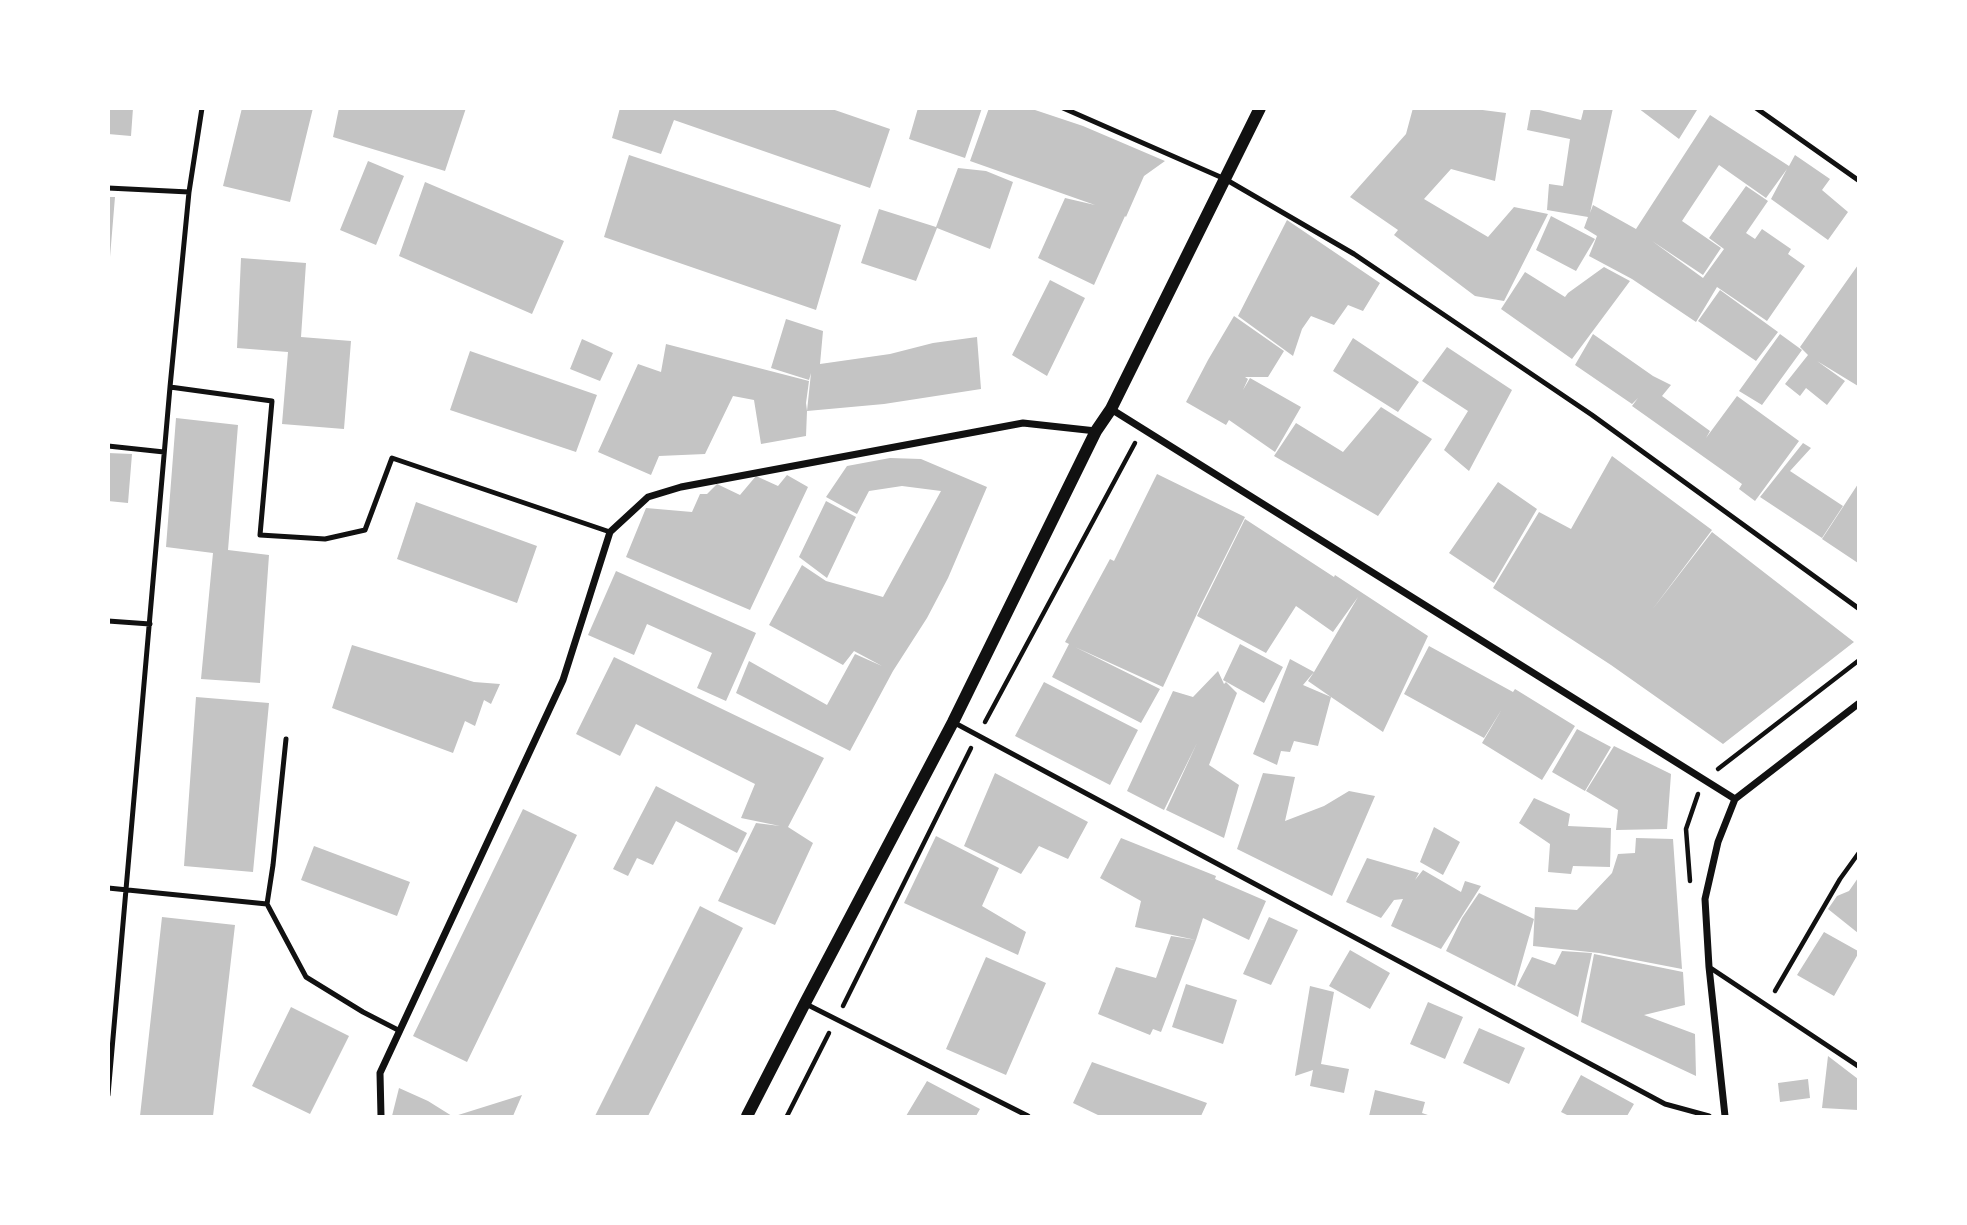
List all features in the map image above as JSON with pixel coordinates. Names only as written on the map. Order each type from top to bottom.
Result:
[{"type":"street","points":[[747,1116],[953,722],[1096,431],[1111,409],[1260,108]]},
{"type":"street","points":[[1111,409],[1735,799]]},
{"type":"street","points":[[381,1116],[380,1073],[563,680],[610,532],[648,497],[681,487],[1023,424],[1096,431]]},
{"type":"street","points":[[1725,1116],[1709,967],[1705,899],[1718,842],[1735,799],[1858,704]]},
{"type":"lane","points":[[108,1095],[170,387],[189,192],[202,108]]},
{"type":"lane","points":[[1063,108],[1225,179],[1354,254],[1569,399],[1858,608]]},
{"type":"lane","points":[[1756,108],[1858,180]]},
{"type":"lane","points":[[108,188],[189,192]]},
{"type":"lane","points":[[170,387],[272,401],[260,535],[325,539],[365,530],[391,458],[610,532]]},
{"type":"lane","points":[[108,446],[164,452]]},
{"type":"lane","points":[[108,621],[150,624]]},
{"type":"lane","points":[[953,722],[1665,1104],[1709,1116]]},
{"type":"lane","points":[[286,739],[267,904],[306,977],[400,1031]]},
{"type":"lane","points":[[108,888],[267,904]]},
{"type":"lane","points":[[1709,967],[1858,1066]]},
{"type":"lane","points":[[805,1003],[1028,1116]]},
{"type":"path","points":[[787,1116],[978,736],[1142,428]]},
{"type":"path","points":[[1703,781],[1858,661]]},
{"type":"path","points":[[1766,1006],[1840,878],[1858,854]]},
{"type":"building","points":[[108,108],[133,108],[131,136],[108,134]]},
{"type":"building","points":[[242,108],[313,108],[290,202],[223,186]]},
{"type":"building","points":[[339,108],[466,108],[445,171],[333,137]]},
{"type":"building","points":[[620,108],[829,108],[890,129],[870,188],[674,120],[661,154],[612,138]]},
{"type":"building","points":[[918,108],[982,108],[965,158],[909,139]]},
{"type":"building","points":[[989,108],[1029,108],[1083,126],[1165,161],[1144,176],[1094,285],[1038,258],[1065,198],[1095,205],[970,161]]},
{"type":"building","points":[[1413,108],[1467,108],[1506,113],[1495,181],[1451,169],[1424,199],[1488,237],[1514,207],[1548,214],[1504,301],[1475,296],[1394,235],[1398,230],[1350,197],[1406,134]]},
{"type":"building","points":[[1531,108],[1581,120],[1584,108],[1613,108],[1590,213],[1593,205],[1636,229],[1710,115],[1789,166],[1795,155],[1830,179],[1822,190],[1848,212],[1828,240],[1771,199],[1787,169],[1766,198],[1719,165],[1682,221],[1721,248],[1703,275],[1652,241],[1703,278],[1724,249],[1709,238],[1746,186],[1768,201],[1746,233],[1755,239],[1762,229],[1791,249],[1788,254],[1805,266],[1767,321],[1717,287],[1696,322],[1632,279],[1589,256],[1597,236],[1584,228],[1588,217],[1547,210],[1549,184],[1563,186],[1570,139],[1527,130]]},
{"type":"building","points":[[1638,108],[1696,108],[1697,110],[1679,139]]},
{"type":"building","points":[[629,155],[841,225],[816,310],[604,237]]},
{"type":"building","points":[[368,161],[404,176],[376,245],[340,230]]},
{"type":"building","points":[[958,168],[986,171],[1013,182],[990,249],[937,228],[916,281],[861,263],[879,209],[936,227]]},
{"type":"building","points":[[425,182],[564,241],[532,314],[399,256]]},
{"type":"building","points":[[108,197],[115,197],[110,257],[108,257]]},
{"type":"building","points":[[1551,216],[1595,239],[1576,271],[1536,250]]},
{"type":"building","points":[[1287,220],[1380,283],[1363,311],[1348,305],[1334,325],[1311,316],[1302,329],[1293,356],[1238,316]]},
{"type":"building","points":[[241,258],[306,263],[301,337],[351,341],[344,429],[282,424],[288,352],[237,348]]},
{"type":"building","points":[[1858,265],[1858,386],[1817,361],[1845,381],[1827,405],[1806,388],[1800,396],[1785,384],[1808,355],[1800,347]]},
{"type":"building","points":[[1604,267],[1630,281],[1572,359],[1501,309],[1525,272],[1565,297]]},
{"type":"building","points":[[1050,280],[1085,298],[1047,376],[1012,355]]},
{"type":"building","points":[[1720,290],[1778,332],[1756,361],[1698,321]]},
{"type":"building","points":[[1234,316],[1284,351],[1268,377],[1245,377],[1248,379],[1243,390],[1250,378],[1301,407],[1275,452],[1229,420],[1226,425],[1186,402]]},
{"type":"building","points":[[786,319],[823,331],[820,364],[977,337],[981,389],[884,404],[807,411],[811,373],[809,380],[771,368]]},
{"type":"building","points":[[1593,334],[1653,376],[1671,385],[1662,396],[1710,431],[1706,438],[1737,396],[1799,441],[1755,501],[1739,489],[1742,484],[1632,406],[1638,398],[1632,404],[1575,365]]},
{"type":"building","points":[[1780,334],[1802,350],[1762,405],[1739,391]]},
{"type":"building","points":[[1353,338],[1419,382],[1398,412],[1333,371]]},
{"type":"building","points":[[582,339],[613,353],[600,381],[570,369]]},
{"type":"building","points":[[666,344],[809,381],[806,436],[761,444],[754,400],[733,396],[705,454],[659,456],[651,475],[598,452],[638,364],[661,372]]},
{"type":"building","points":[[1447,347],[1512,390],[1469,471],[1444,450],[1468,411],[1422,381]]},
{"type":"building","points":[[470,351],[597,395],[576,452],[450,410]]},
{"type":"building","points":[[1381,407],[1432,439],[1378,516],[1274,456],[1296,423],[1343,452]]},
{"type":"building","points":[[176,418],[238,425],[228,550],[269,555],[260,683],[201,679],[213,553],[166,547]]},
{"type":"building","points":[[1803,443],[1811,448],[1790,471],[1843,506],[1822,538],[1760,497]]},
{"type":"building","points":[[108,453],[132,454],[128,503],[108,501]]},
{"type":"building","points":[[1612,456],[1712,530],[1652,610],[1712,532],[1854,642],[1723,744],[1611,665],[1493,588],[1539,512],[1571,529]]},
{"type":"building","points":[[890,458],[921,459],[987,487],[948,578],[850,751],[736,693],[749,661],[827,705],[855,654],[882,666],[854,651],[843,665],[769,625],[802,565],[826,581],[883,597],[941,491],[902,486],[869,491],[857,514],[826,497],[847,466]]},
{"type":"building","points":[[1157,474],[1245,517],[1163,687],[1075,647],[1160,689],[1141,723],[1052,677],[1069,644],[1065,642],[1110,559],[1114,561]]},
{"type":"building","points":[[787,475],[808,487],[750,610],[626,557],[646,508],[692,512],[700,494],[707,494],[717,484],[740,495],[756,476],[778,486]]},
{"type":"building","points":[[1498,482],[1537,509],[1494,583],[1449,553]]},
{"type":"building","points":[[1858,484],[1858,563],[1822,539]]},
{"type":"building","points":[[826,501],[856,517],[827,578],[799,557]]},
{"type":"building","points":[[416,502],[537,546],[517,603],[397,559]]},
{"type":"building","points":[[1245,519],[1428,636],[1383,732],[1308,681],[1358,597],[1333,632],[1296,606],[1266,653],[1197,616]]},
{"type":"building","points":[[616,571],[756,633],[726,701],[697,688],[712,653],[647,624],[634,655],[588,635]]},
{"type":"building","points":[[1240,644],[1283,667],[1264,703],[1223,680]]},
{"type":"building","points":[[352,645],[474,682],[500,684],[491,704],[484,700],[475,726],[465,721],[453,753],[332,708]]},
{"type":"building","points":[[1429,646],[1513,692],[1515,689],[1575,726],[1542,780],[1482,743],[1502,709],[1484,738],[1404,694]]},
{"type":"building","points":[[614,657],[824,758],[788,827],[813,843],[775,925],[718,901],[756,823],[780,826],[741,818],[755,784],[636,724],[620,756],[576,734]]},
{"type":"building","points":[[1290,659],[1314,672],[1303,685],[1331,697],[1318,746],[1294,741],[1290,752],[1281,751],[1277,765],[1253,754]]},
{"type":"building","points":[[1218,671],[1224,684],[1226,682],[1237,693],[1209,765],[1239,785],[1224,838],[1166,810],[1197,743],[1164,810],[1127,791],[1173,691],[1193,697]]},
{"type":"building","points":[[1044,682],[1138,730],[1110,785],[1015,736]]},
{"type":"building","points":[[196,697],[269,703],[253,872],[184,866]]},
{"type":"building","points":[[1577,729],[1611,747],[1585,791],[1552,772]]},
{"type":"building","points":[[1614,746],[1671,774],[1667,829],[1616,830],[1618,810],[1586,791]]},
{"type":"building","points":[[995,773],[1088,822],[1068,859],[1039,846],[1021,874],[964,846]]},
{"type":"building","points":[[1263,773],[1295,777],[1285,821],[1324,806],[1349,791],[1375,796],[1332,896],[1237,849]]},
{"type":"building","points":[[656,786],[747,833],[737,853],[676,821],[653,865],[637,858],[628,876],[613,869]]},
{"type":"building","points":[[1534,798],[1570,814],[1568,826],[1611,828],[1610,867],[1573,866],[1571,874],[1548,872],[1550,844],[1519,823]]},
{"type":"building","points":[[523,809],[577,835],[467,1062],[413,1036]]},
{"type":"building","points":[[1434,827],[1460,842],[1443,875],[1420,862]]},
{"type":"building","points":[[936,836],[999,868],[982,906],[1026,932],[1018,955],[904,903]]},
{"type":"building","points":[[1121,838],[1216,876],[1215,879],[1266,901],[1249,940],[1203,918],[1196,940],[1135,927],[1141,901],[1100,878]]},
{"type":"building","points":[[1636,838],[1673,839],[1682,969],[1599,953],[1533,946],[1535,907],[1577,910],[1612,873],[1618,854],[1635,853]]},
{"type":"building","points":[[314,846],[410,882],[397,916],[301,880]]},
{"type":"building","points":[[1367,858],[1419,873],[1415,880],[1423,870],[1461,892],[1465,881],[1481,886],[1441,949],[1391,926],[1403,899],[1394,900],[1381,918],[1346,902]]},
{"type":"building","points":[[1858,878],[1858,933],[1828,909],[1837,896],[1849,891]]},
{"type":"building","points":[[1479,893],[1534,919],[1515,986],[1446,951],[1462,918]]},
{"type":"building","points":[[700,906],[743,928],[648,1116],[595,1116]]},
{"type":"building","points":[[162,917],[235,925],[213,1116],[140,1116]]},
{"type":"building","points":[[1269,917],[1298,930],[1271,985],[1243,974]]},
{"type":"building","points":[[1824,932],[1858,951],[1834,996],[1797,975]]},
{"type":"building","points":[[1171,936],[1196,940],[1161,1032],[1153,1029],[1150,1035],[1098,1014],[1116,967],[1156,978]]},
{"type":"building","points":[[1350,950],[1390,973],[1370,1009],[1329,986]]},
{"type":"building","points":[[1562,951],[1592,953],[1578,1017],[1517,986],[1532,957],[1555,965]]},
{"type":"building","points":[[1594,954],[1683,972],[1685,1005],[1644,1015],[1695,1034],[1696,1076],[1581,1022]]},
{"type":"building","points":[[986,957],[1046,983],[1006,1075],[946,1049]]},
{"type":"building","points":[[1186,984],[1237,1000],[1223,1044],[1172,1027]]},
{"type":"building","points":[[1310,986],[1334,992],[1321,1064],[1349,1069],[1344,1093],[1310,1086],[1313,1070],[1295,1076]]},
{"type":"building","points":[[1428,1002],[1463,1017],[1445,1059],[1410,1044]]},
{"type":"building","points":[[291,1007],[349,1036],[310,1114],[252,1086]]},
{"type":"building","points":[[1479,1028],[1525,1048],[1509,1084],[1463,1063]]},
{"type":"building","points":[[1828,1056],[1858,1079],[1858,1110],[1822,1108]]},
{"type":"building","points":[[1092,1062],[1207,1103],[1201,1116],[1100,1116],[1073,1103]]},
{"type":"building","points":[[1581,1075],[1634,1104],[1627,1116],[1569,1116],[1561,1112]]},
{"type":"building","points":[[1808,1079],[1810,1098],[1780,1102],[1778,1083]]},
{"type":"building","points":[[927,1081],[980,1109],[976,1116],[906,1116]]},
{"type":"building","points":[[399,1088],[428,1101],[452,1116],[392,1116]]},
{"type":"building","points":[[1375,1090],[1425,1102],[1422,1113],[1431,1116],[1369,1116]]},
{"type":"building","points":[[522,1095],[513,1116],[455,1116]]}]
